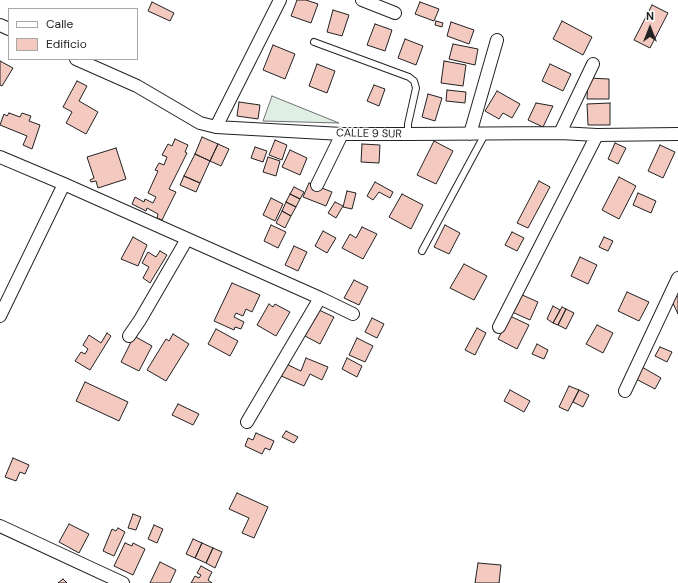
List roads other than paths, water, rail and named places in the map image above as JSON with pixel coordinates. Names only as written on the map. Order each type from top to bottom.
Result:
[{"type":"street","points":[[216,127],[280,0]]},
{"type":"street","points":[[362,0],[395,13]]},
{"type":"street","points":[[470,134],[497,40]]},
{"type":"street","name":"CALLE 9 SUR","points":[[78,60],[137,86],[200,123],[216,127],[342,134],[678,134]]},
{"type":"street","points":[[560,133],[593,64]]},
{"type":"street","points":[[317,185],[342,134]]},
{"type":"street","points":[[499,327],[597,135]]},
{"type":"street","points":[[0,156],[354,314]]},
{"type":"street","points":[[0,316],[64,184]]},
{"type":"street","points":[[130,336],[187,239]]},
{"type":"street","points":[[625,391],[678,278]]},
{"type":"street","points":[[247,422],[320,298]]},
{"type":"street","points":[[0,526],[123,583]]},
{"type":"lane","points":[[314,42],[409,76],[414,81],[416,88],[408,124],[408,134]]},
{"type":"lane","points":[[422,252],[485,134]]}]
